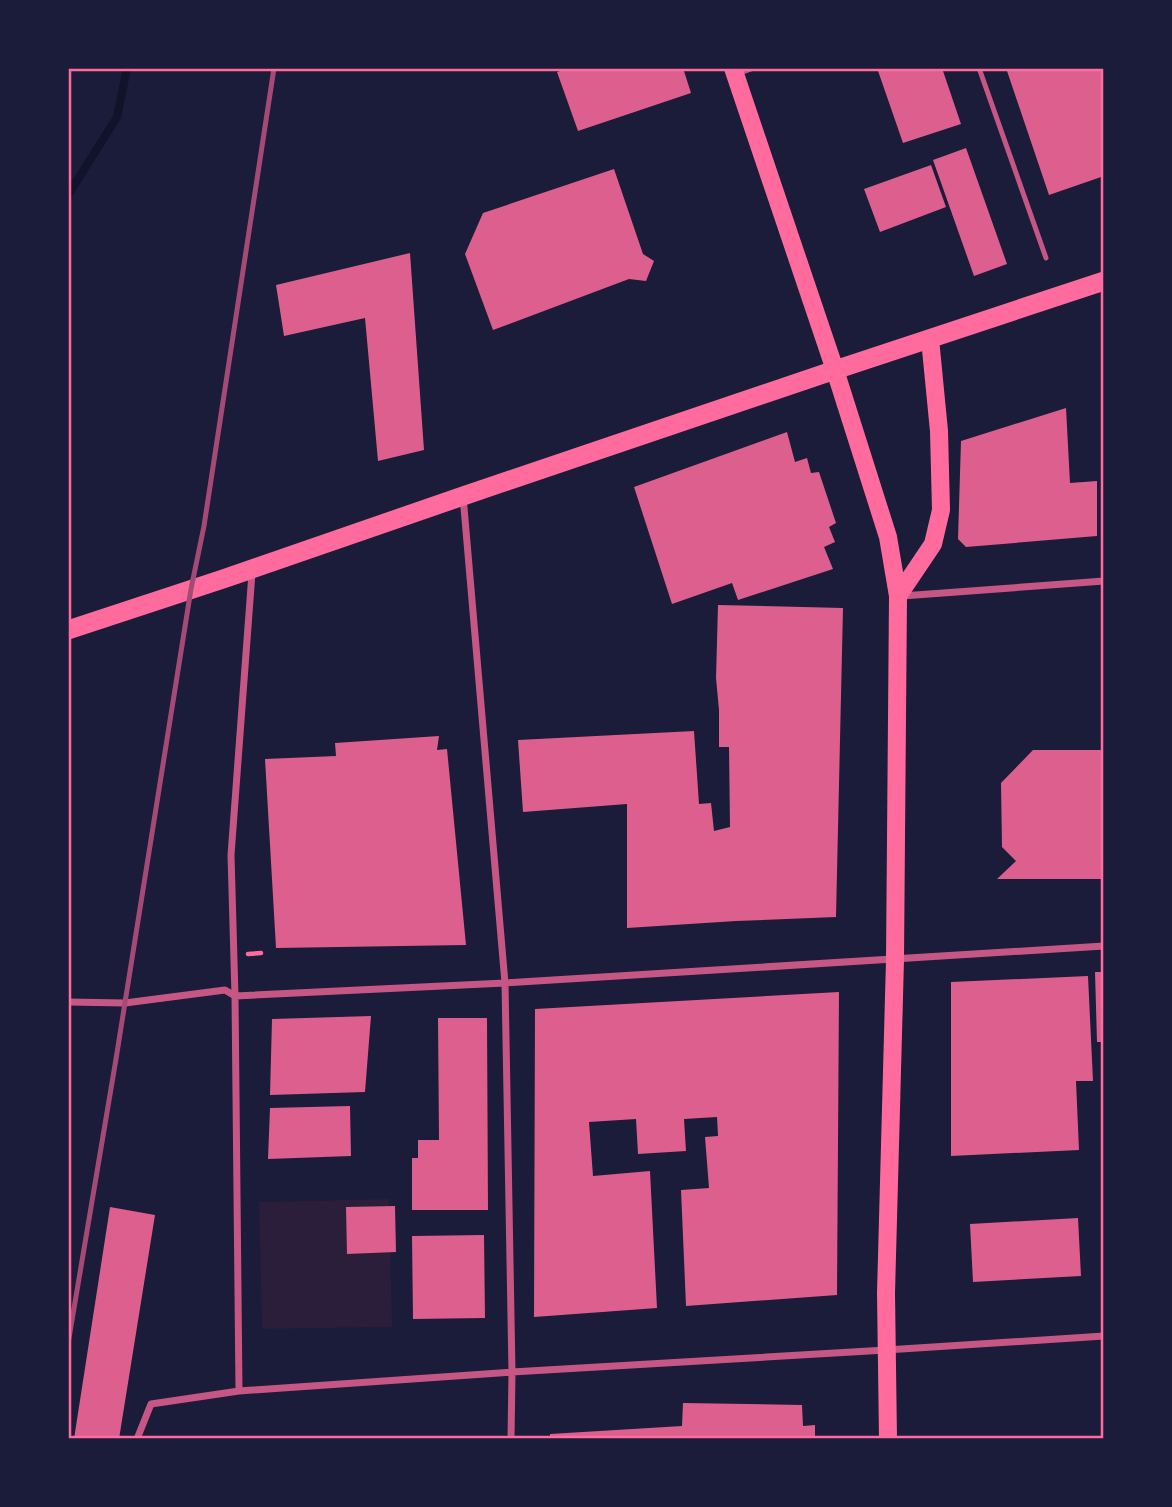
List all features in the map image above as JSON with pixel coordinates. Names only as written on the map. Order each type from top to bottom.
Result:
[{"type":"highway","points":[[68,630],[1104,281]]},
{"type":"main road","points":[[734,71],[888,537],[898,596],[895,960],[886,1293],[888,1439]]},
{"type":"main road","points":[[898,596],[933,544],[941,510],[939,431],[930,338]]},
{"type":"street","points":[[463,496],[505,982],[511,1439]]},
{"type":"street","points":[[239,1391],[231,855],[253,568]]},
{"type":"street","points":[[898,596],[1104,581]]},
{"type":"street","points":[[68,1002],[125,1003],[225,990],[235,996],[1104,946]]},
{"type":"street","points":[[137,1439],[151,1404],[239,1391],[1104,1336]]},
{"type":"lane","points":[[734,71],[754,68]]},
{"type":"lane","points":[[979,68],[1046,258]]},
{"type":"shaded area","points":[[389,1199],[392,1327],[262,1329],[259,1202]]},
{"type":"building","points":[[569,68],[683,68],[691,93],[578,131],[557,72]]},
{"type":"building","points":[[877,68],[942,68],[961,124],[903,143]]},
{"type":"building","points":[[1006,68],[1104,68],[1104,176],[1049,195]]},
{"type":"building","points":[[966,148],[1007,264],[974,276],[933,160]]},
{"type":"building","points":[[931,165],[946,207],[880,232],[864,189]]},
{"type":"building","points":[[614,169],[643,254],[654,261],[646,281],[629,279],[493,330],[465,254],[483,213]]},
{"type":"building","points":[[410,253],[424,450],[378,461],[365,318],[284,336],[276,285]]},
{"type":"building","points":[[1066,408],[1070,483],[1097,481],[1097,536],[966,547],[958,539],[961,441]]},
{"type":"building","points":[[787,432],[795,462],[807,458],[811,473],[819,472],[836,523],[829,527],[835,542],[824,547],[833,569],[738,600],[732,583],[672,604],[634,487]]},
{"type":"building","points":[[718,605],[843,608],[836,917],[627,928],[627,804],[523,812],[518,740],[694,731],[699,804],[711,803],[714,831],[730,827],[729,747],[719,747],[716,678]]},
{"type":"building","points":[[439,736],[437,750],[447,749],[466,945],[276,948],[265,759],[336,756],[335,743]]},
{"type":"building","points":[[1033,750],[1104,750],[1104,879],[997,879],[1016,861],[1002,847],[1001,783]]},
{"type":"building","points":[[1095,972],[1104,972],[1104,1042],[1097,1042]]},
{"type":"building","points":[[1088,976],[1093,1081],[1076,1081],[1079,1150],[951,1156],[951,982]]},
{"type":"building","points":[[839,992],[837,1295],[686,1306],[681,1190],[709,1188],[705,1137],[718,1136],[717,1117],[684,1119],[686,1151],[638,1154],[636,1119],[589,1122],[593,1176],[650,1171],[657,1308],[534,1317],[535,1009]]},
{"type":"building","points":[[371,1016],[365,1092],[270,1095],[272,1019]]},
{"type":"building","points":[[438,1018],[487,1018],[488,1210],[412,1210],[412,1158],[418,1158],[418,1140],[439,1140]]},
{"type":"building","points":[[350,1106],[351,1156],[268,1159],[270,1108]]},
{"type":"building","points":[[395,1206],[396,1252],[347,1254],[346,1207]]},
{"type":"building","points":[[110,1207],[155,1215],[119,1439],[74,1439]]},
{"type":"building","points":[[1078,1218],[1081,1276],[973,1282],[970,1224]]},
{"type":"building","points":[[484,1235],[485,1318],[413,1319],[412,1236]]},
{"type":"building","points":[[683,1403],[802,1405],[803,1426],[815,1425],[815,1439],[550,1439],[550,1434],[682,1426]]},
{"type":"waterway","points":[[68,195],[117,117],[127,68]]},
{"type":"railway","points":[[68,1344],[191,589],[204,526],[274,68]]}]
